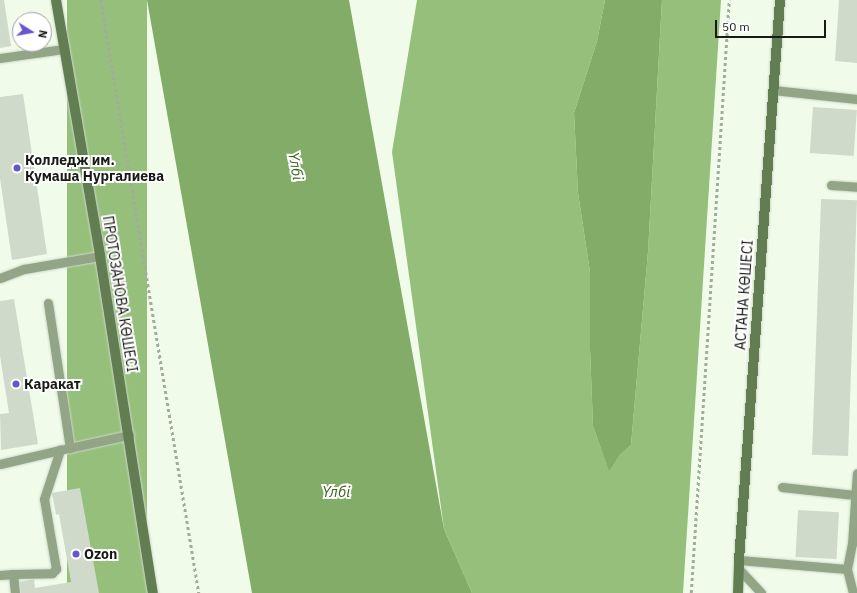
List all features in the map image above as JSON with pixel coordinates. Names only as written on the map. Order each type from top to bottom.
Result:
[{"type":"main road","name":"ПРОТОЗАНОВА КӨШЕСІ","points":[[56,0],[100,256],[153,593]]},
{"type":"main road","name":"АСТАНА КӨШЕСІ","points":[[738,593],[780,0]]},
{"type":"lane","points":[[0,58],[64,48]]},
{"type":"lane","points":[[773,90],[857,99]]},
{"type":"lane","points":[[831,185],[857,187]]},
{"type":"lane","points":[[0,278],[24,269],[100,256]]},
{"type":"lane","points":[[48,304],[70,448]]},
{"type":"lane","points":[[0,464],[129,435]]},
{"type":"lane","points":[[0,575],[52,573],[56,569],[44,499],[60,450]]},
{"type":"lane","points":[[853,593],[847,569],[852,544],[857,473]]},
{"type":"lane","points":[[782,487],[855,495]]},
{"type":"lane","points":[[739,564],[847,569]]},
{"type":"lane","points":[[739,564],[761,593]]},
{"type":"lane","points":[[12,574],[15,593]]},
{"type":"path","points":[[101,0],[200,593]]},
{"type":"path","points":[[691,593],[729,0]]},
{"type":"shaded area","points":[[67,0],[147,0],[147,593],[67,593]]},
{"type":"shaded area","points":[[417,0],[605,0],[597,41],[574,113],[578,193],[590,272],[590,349],[593,426],[609,470],[620,455],[631,445],[648,252],[662,0],[721,0],[683,593],[472,593],[444,529],[392,152]]},
{"type":"water","name":"Үлбі","points":[[147,0],[349,0],[444,529],[472,593],[252,593]]},
{"type":"water","points":[[605,0],[662,0],[648,252],[631,445],[620,455],[609,471],[593,426],[590,349],[590,272],[578,193],[574,113],[597,41]]},
{"type":"building","points":[[0,0],[4,0],[11,46],[0,48]]},
{"type":"building","points":[[839,0],[857,0],[857,63],[835,61]]},
{"type":"building","name":"Колледж им. Кумаша Нургалиева","points":[[23,94],[47,254],[12,260],[0,178],[0,97]]},
{"type":"building","points":[[813,107],[857,110],[854,156],[810,153]]},
{"type":"building","points":[[821,199],[857,200],[848,456],[812,455]]},
{"type":"building","name":"Каракат","points":[[14,299],[38,444],[1,450],[0,414],[9,413],[0,356],[0,301]]},
{"type":"building","points":[[80,488],[99,593],[21,593],[19,582],[34,579],[35,588],[71,582],[59,514],[56,515],[52,493]]},
{"type":"building","points":[[798,510],[839,512],[836,559],[796,557]]},
{"type":"place","name":"Колледж им. Кумаша Нургалиева","points":[[17,168]]},
{"type":"place","name":"Каракат","points":[[16,384]]},
{"type":"place","name":"Ozon","points":[[76,554]]}]
